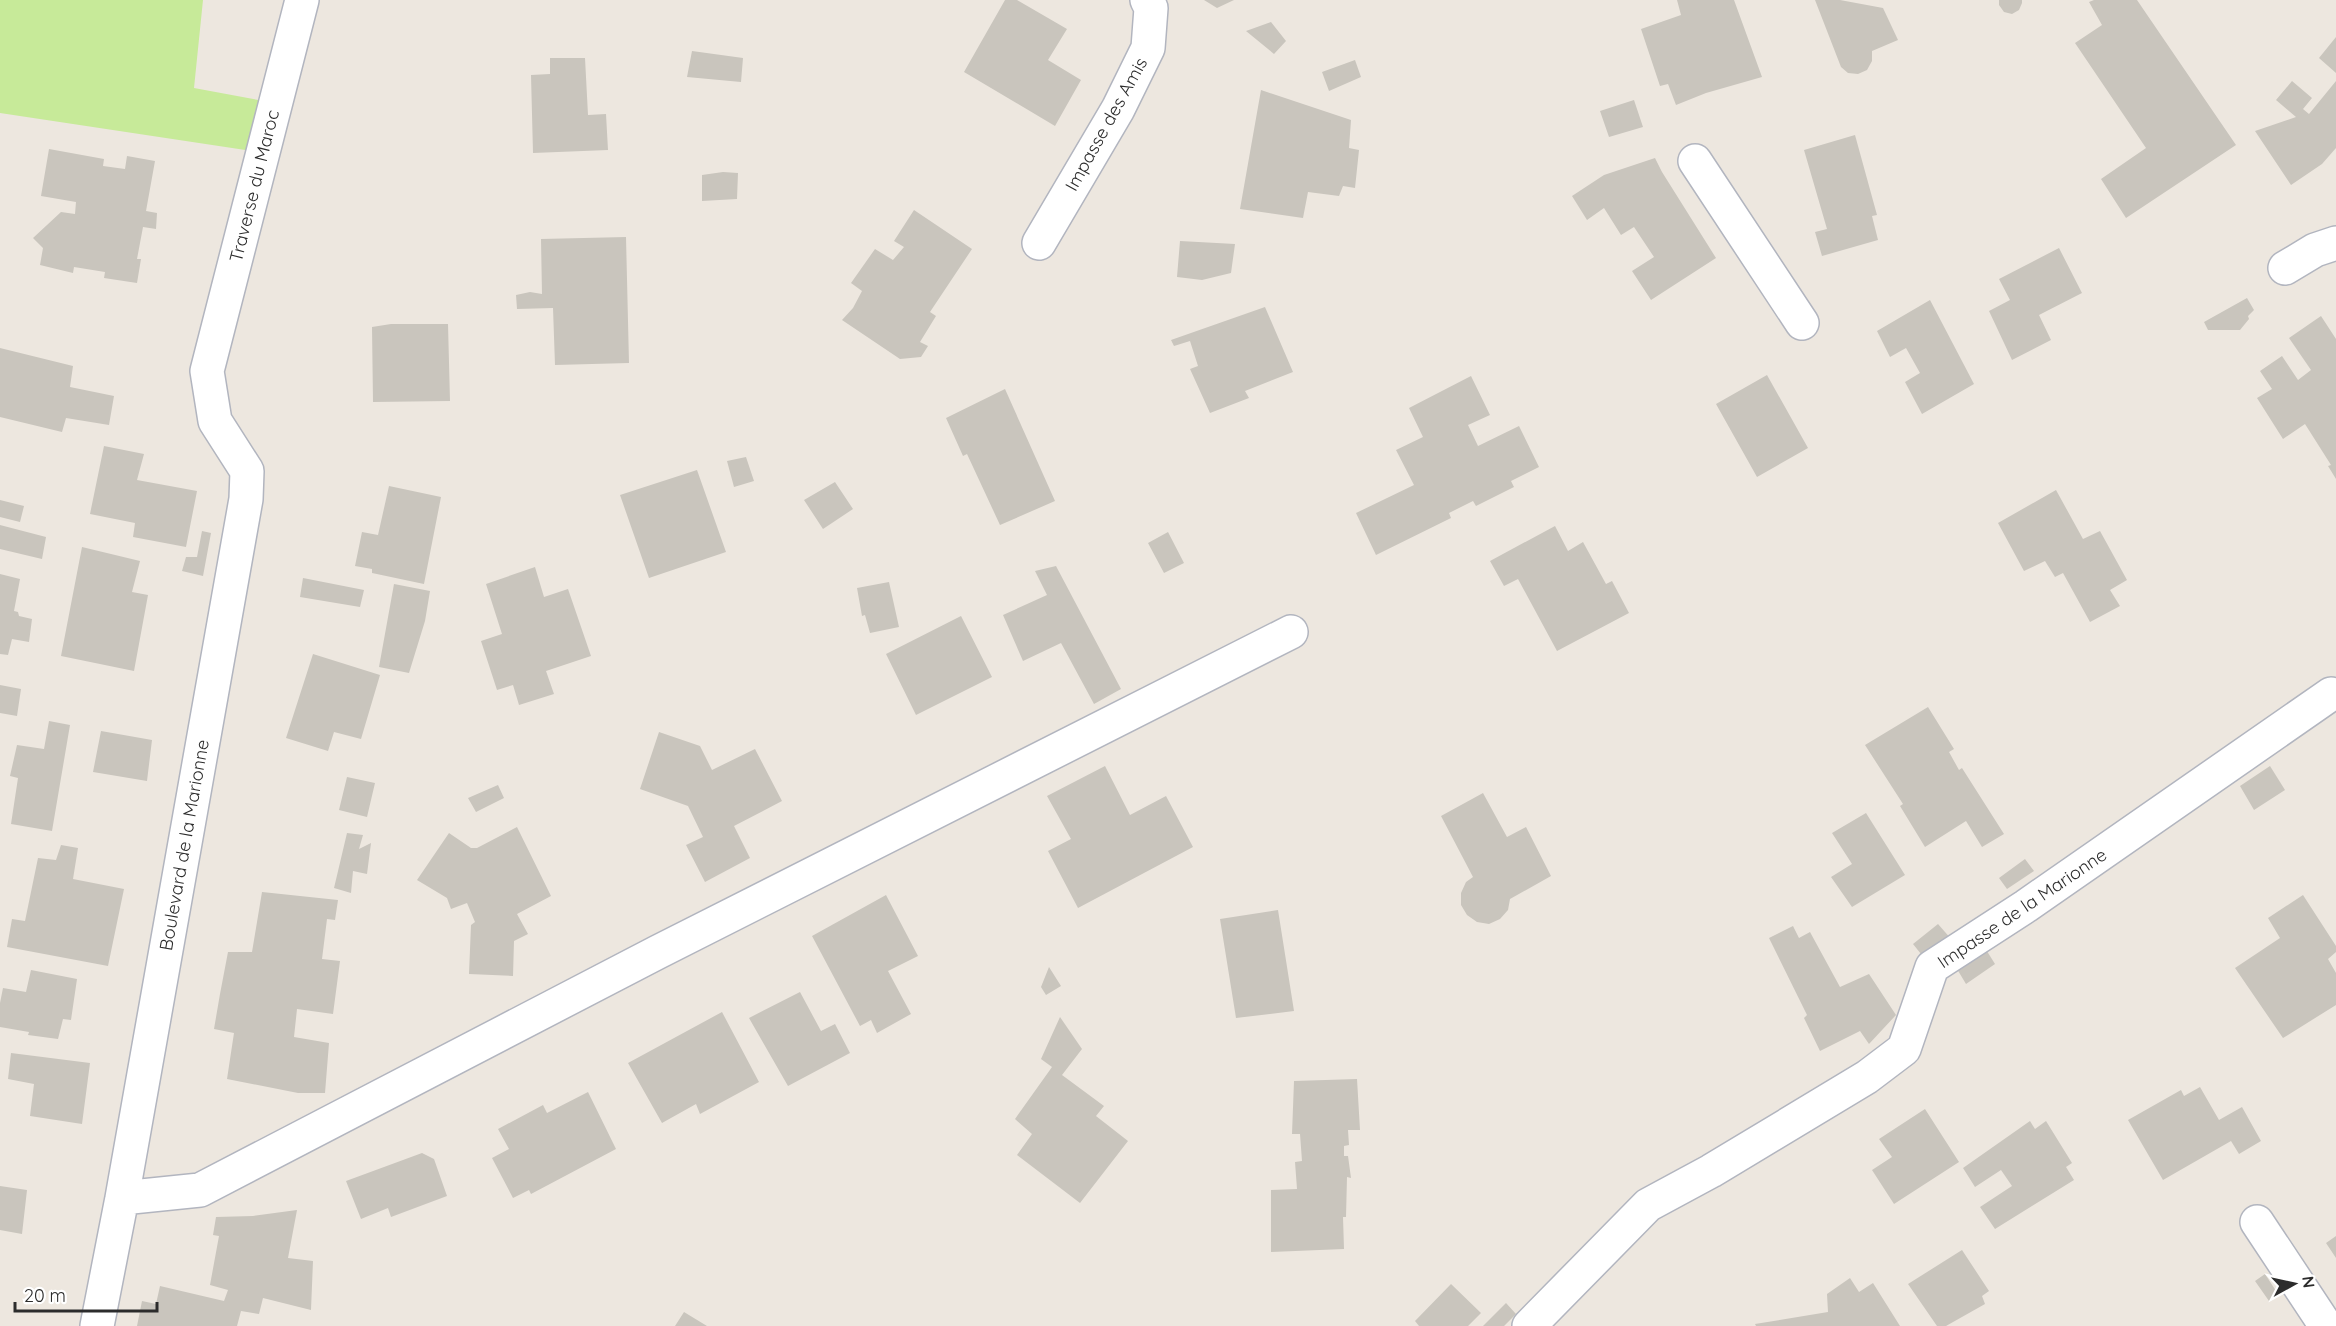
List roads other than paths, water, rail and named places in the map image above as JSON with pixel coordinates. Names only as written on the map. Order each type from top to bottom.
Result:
[{"type":"street","name":"Traverse du Maroc","points":[[207,371],[302,0]]},
{"type":"street","name":"Impasse des Amis","points":[[1039,243],[1118,109],[1148,48],[1151,8],[1147,0]]},
{"type":"street","points":[[1695,160],[1802,322]]},
{"type":"street","points":[[2285,268],[2315,250],[2336,243]]},
{"type":"street","name":"Boulevard de la Marionne","points":[[97,1326],[122,1198],[246,499],[247,471],[216,421],[207,371]]},
{"type":"street","points":[[122,1198],[200,1190],[658,952],[1291,632]]},
{"type":"street","name":"Impasse de la Marionne","points":[[1529,1326],[1648,1205],[1711,1171],[1867,1077],[1904,1049],[1932,967],[2026,906],[2331,694]]},
{"type":"street","points":[[2257,1222],[2326,1326]]}]
